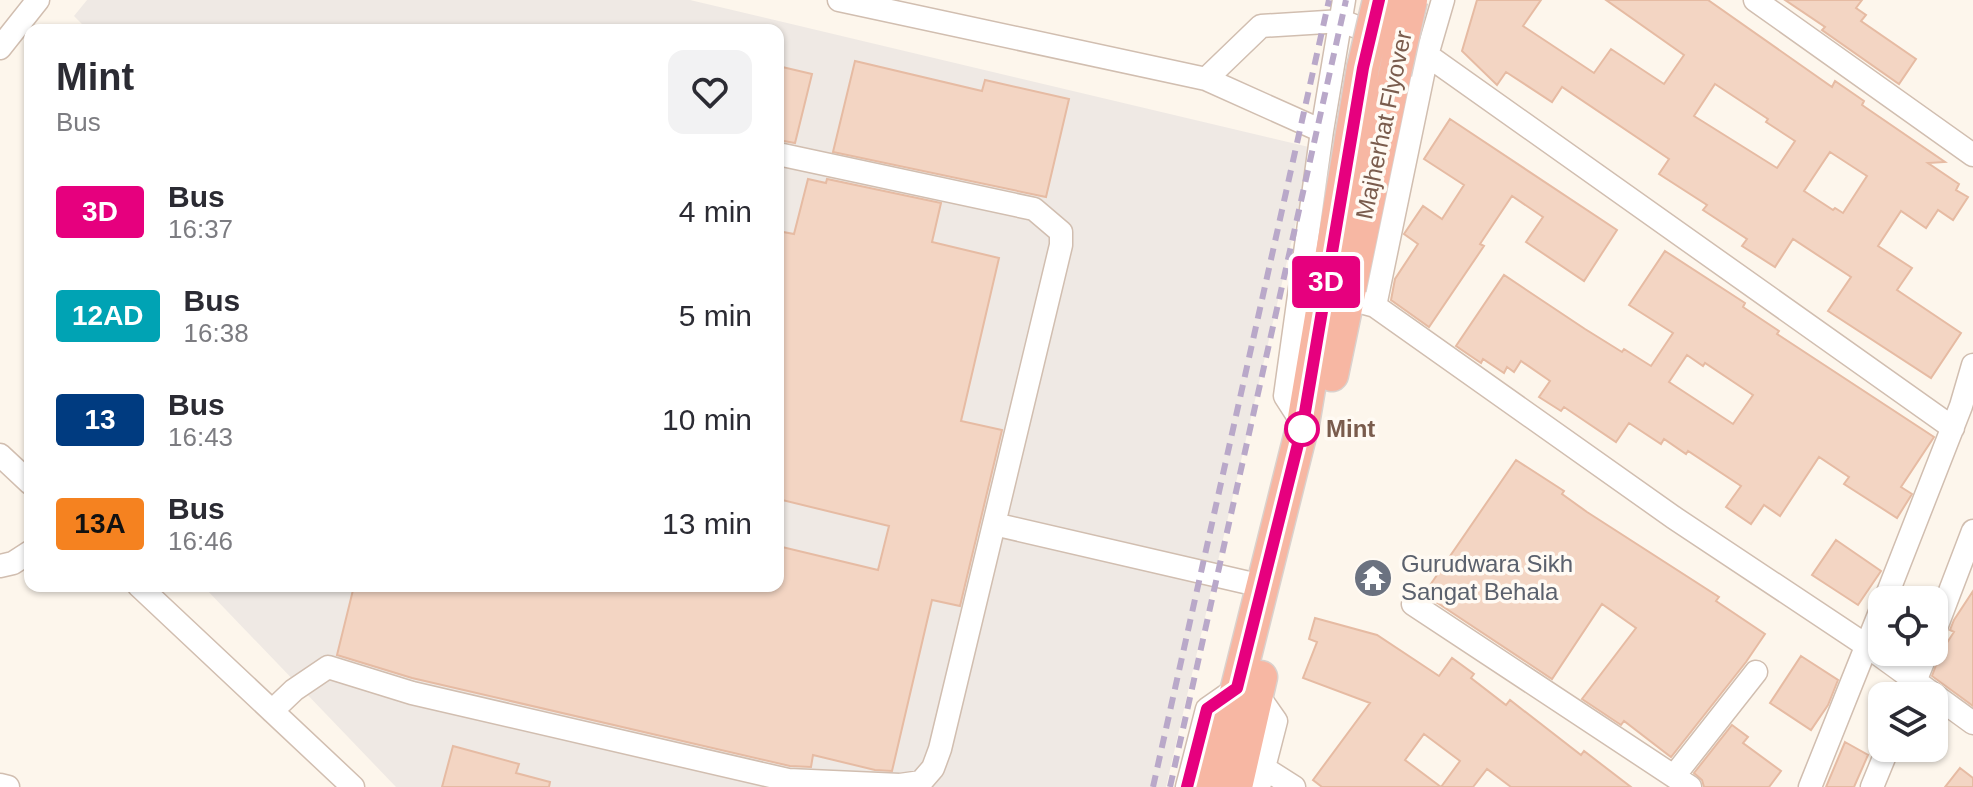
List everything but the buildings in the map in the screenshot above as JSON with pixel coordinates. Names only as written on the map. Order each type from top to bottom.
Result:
[{"type":"highway","name":"Majherhat Flyover","points":[[1349,299],[1363,68],[1379,0]]},
{"type":"highway","name":"Majherhat Flyover","points":[[1349,299],[1411,0]]},
{"type":"highway","points":[[1236,787],[1262,586],[1303,424],[1349,299]]},
{"type":"highway","points":[[1209,787],[1247,691],[1316,453],[1349,299]]},
{"type":"street","points":[[0,48],[38,0]]},
{"type":"street","points":[[839,0],[889,5],[1206,79],[1322,131]]},
{"type":"street","points":[[1443,0],[1349,299],[1867,646],[1906,682]]},
{"type":"street","points":[[1755,0],[1973,155]]},
{"type":"street","points":[[1206,79],[1261,26],[1343,10],[1427,55],[1953,428]]},
{"type":"street","points":[[1303,424],[1285,396],[1322,131],[1343,10]]},
{"type":"street","points":[[272,711],[294,690],[328,667],[412,693],[788,780],[900,785],[921,782],[933,768],[940,749],[1061,245],[1061,232],[1034,209],[784,155]]},
{"type":"street","points":[[1891,586],[1953,428],[1973,365]]},
{"type":"street","points":[[0,455],[24,477]]},
{"type":"street","points":[[994,524],[1262,586]]},
{"type":"street","points":[[1948,596],[1973,531]]},
{"type":"street","points":[[0,566],[24,556]]},
{"type":"street","points":[[145,592],[353,787]]},
{"type":"street","points":[[1413,604],[1682,782],[1756,672]]},
{"type":"street","points":[[1810,787],[1867,646]]},
{"type":"street","points":[[1187,787],[1207,709],[1247,691],[1276,721],[1261,778],[1294,787]]},
{"type":"street","points":[[1948,709],[1973,723]]},
{"type":"street","points":[[1872,787],[1882,762]]},
{"type":"street","points":[[0,785],[8,787]]},
{"type":"shaded area","points":[[87,0],[690,0],[1313,148],[1166,787],[396,787],[209,592],[784,592],[784,24],[82,24],[74,16]]},
{"type":"railway","points":[[1153,787],[1329,0]]},
{"type":"railway","points":[[1170,787],[1346,0]]},
{"type":"bus line","name":"3D","points":[[1187,787],[1207,709],[1237,688],[1303,424],[1363,68],[1379,0]]},
{"type":"place","name":"Mint","points":[[1302,429]]},
{"type":"place","name":"Gurudwara Sikh Sangat Behala","points":[[1373,578]]}]
